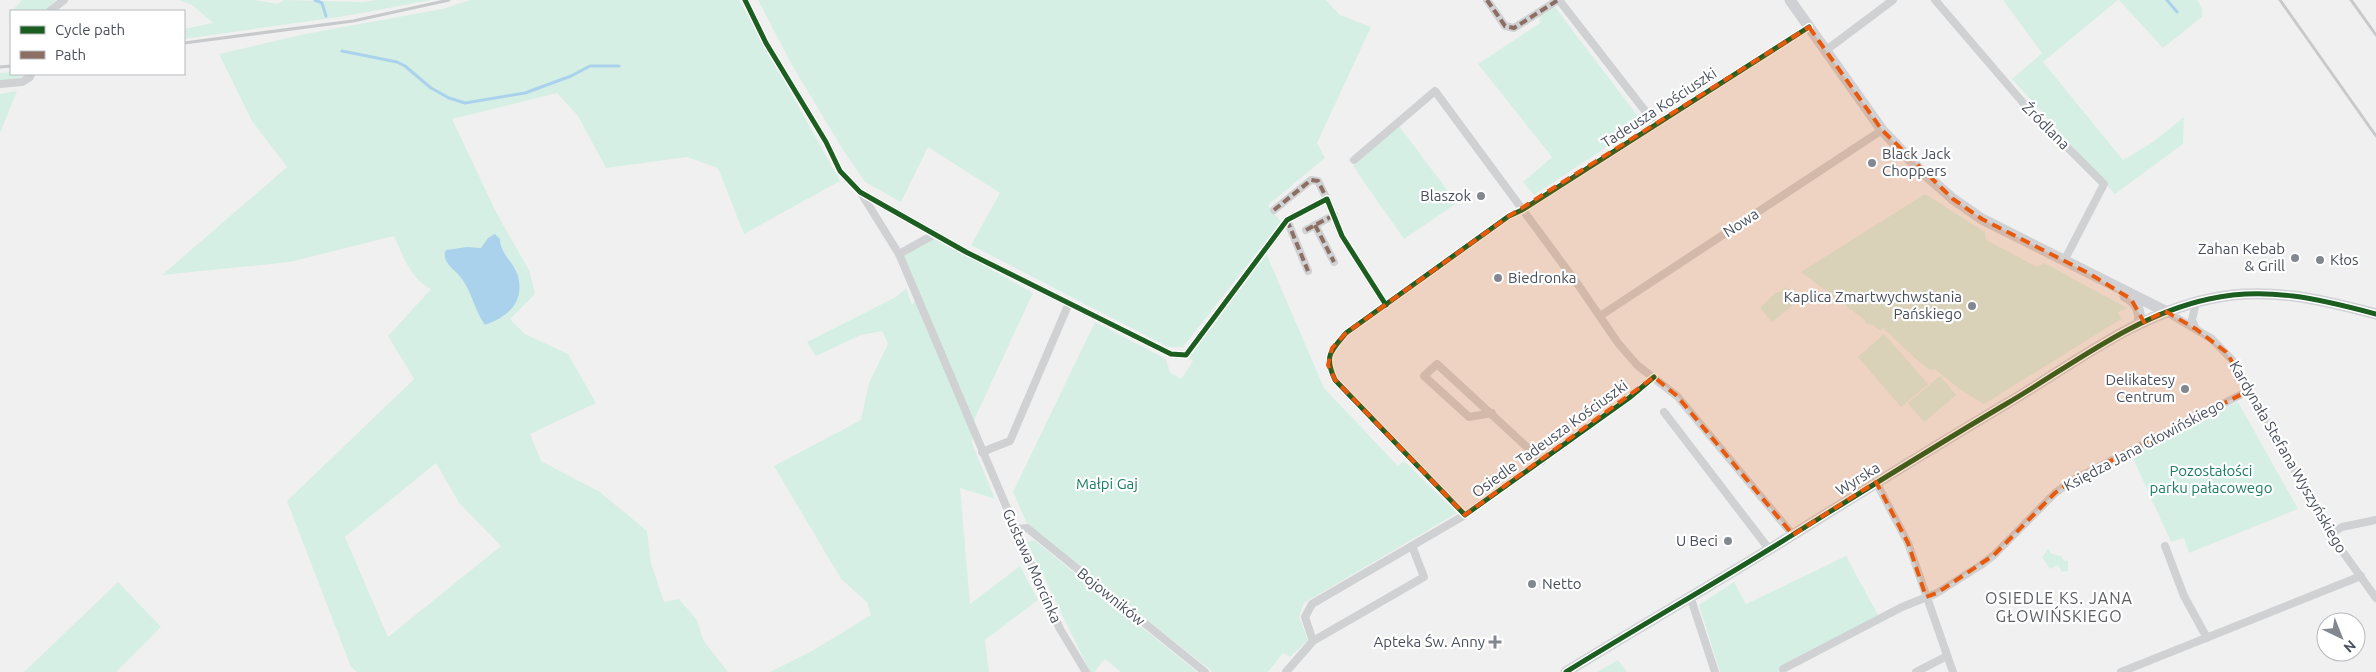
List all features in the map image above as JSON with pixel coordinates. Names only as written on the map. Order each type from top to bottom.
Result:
[{"type":"street","points":[[51,10],[64,0]]},
{"type":"street","points":[[745,0],[766,43],[826,142],[840,171],[860,192],[935,234],[1171,354],[1186,355],[1287,220],[1327,199]]},
{"type":"street","points":[[1486,0],[1505,26],[1514,28],[1559,0],[1656,125]]},
{"type":"street","points":[[1790,0],[1882,130],[1918,168],[1952,199],[1982,219],[2165,311]]},
{"type":"street","points":[[1825,51],[1893,0]]},
{"type":"street","name":"Źródlana","points":[[1935,0],[2024,105],[2104,184],[2064,261]]},
{"type":"street","name":"Tadeusza Kościuszki","points":[[1522,210],[1809,27]]},
{"type":"street","points":[[0,84],[22,82],[31,75]]},
{"type":"street","name":"Osiedle Tadeusza Kościuszki","points":[[1354,160],[1434,91],[1637,365],[1654,377],[1629,398],[1465,515],[1334,380],[1328,365],[1332,348],[1346,333],[1509,216],[1522,210]]},
{"type":"street","name":"Nowa","points":[[1600,316],[1882,130]]},
{"type":"street","points":[[1274,210],[1311,180],[1318,181],[1342,236],[1386,305]]},
{"type":"street","name":"Gustawa Morcinka","points":[[860,192],[899,254],[983,454],[1060,629],[1086,672]]},
{"type":"street","points":[[1306,230],[1334,216]]},
{"type":"street","points":[[1287,220],[1308,271]]},
{"type":"street","points":[[1316,225],[1334,262]]},
{"type":"street","points":[[899,254],[935,234]]},
{"type":"street","points":[[2090,274],[2096,280],[2132,299],[2141,314],[2140,324]]},
{"type":"street","name":"Wyrska","points":[[1566,672],[1793,535],[1876,482],[2140,324],[2165,311],[2224,296],[2253,293],[2293,294],[2376,314]]},
{"type":"street","points":[[2196,302],[2192,320],[2196,329]]},
{"type":"street","points":[[983,454],[1010,441],[1069,303]]},
{"type":"street","name":"Kardynała Stefana Wyszyńskiego","points":[[2165,311],[2196,329],[2226,352],[2250,390],[2330,534],[2376,598]]},
{"type":"street","points":[[1492,413],[1469,416],[1424,376],[1437,364],[1492,413],[1542,460]]},
{"type":"street","points":[[1654,377],[1677,396],[1793,535]]},
{"type":"street","name":"Księdza Jana Głowińskiego","points":[[1782,669],[1937,593],[1994,555],[2055,493],[2073,480],[2250,390]]},
{"type":"street","points":[[1664,412],[1769,549]]},
{"type":"street","points":[[1876,482],[1908,543],[1953,672]]},
{"type":"street","points":[[1314,641],[1305,617],[1312,604],[1465,515]]},
{"type":"street","points":[[2330,534],[2342,527],[2376,520]]},
{"type":"street","name":"Bojowników","points":[[1016,529],[1027,528],[1205,672]]},
{"type":"street","points":[[1286,672],[1314,641],[1424,577],[1412,546]]},
{"type":"street","points":[[2165,546],[2184,596],[2207,638]]},
{"type":"street","points":[[2121,672],[2361,576]]},
{"type":"street","points":[[1690,596],[1715,672]]},
{"type":"street","points":[[1916,672],[1947,656]]},
{"type":"highlighted area","points":[[1809,27],[1882,130],[1953,199],[1982,219],[2090,274],[2131,299],[2144,322],[2165,311],[2196,329],[2226,352],[2250,390],[2073,480],[2055,493],[1994,555],[1937,593],[1926,597],[1908,543],[1876,482],[1793,535],[1677,396],[1654,377],[1465,515],[1335,380],[1328,365],[1332,348],[1346,333],[1509,216]]},
{"type":"green space","points":[[22,0],[56,0],[47,10],[13,10]]},
{"type":"green space","points":[[179,0],[254,0],[278,4],[284,0],[363,2],[375,0],[431,0],[352,15],[185,39],[185,29],[213,23],[192,5]]},
{"type":"green space","points":[[471,0],[739,0],[840,181],[744,234],[718,168],[687,157],[606,168],[578,116],[557,93],[452,119],[497,214],[529,270],[535,294],[510,319],[525,334],[568,354],[596,403],[530,434],[541,461],[600,492],[647,531],[651,563],[664,602],[679,599],[697,620],[703,640],[728,672],[357,672],[351,667],[287,501],[414,379],[388,336],[431,289],[413,274],[394,236],[290,262],[162,275],[287,167],[252,121],[219,54],[305,34],[442,9]],"holes":[[[436,463],[459,503],[501,546],[388,637],[345,537]]]},
{"type":"green space","points":[[758,0],[1326,0],[1340,15],[1371,27],[1317,143],[1325,158],[1268,205],[1281,222],[1183,347],[1168,347],[971,245],[1000,193],[928,147],[901,202],[865,182],[843,150],[792,65]]},
{"type":"green space","points":[[2003,0],[2118,0],[2043,62],[2123,160],[2153,142],[2184,117],[2183,144],[2115,194],[2012,79],[2042,53]]},
{"type":"green space","points":[[2119,0],[2197,0],[2202,9],[2202,17],[2163,48]]},
{"type":"green space","points":[[1555,7],[1643,123],[1534,195],[1523,182],[1552,157],[1478,64],[1540,23],[1539,15]]},
{"type":"green space","points":[[10,72],[10,75],[23,76],[18,79],[0,81],[0,73]]},
{"type":"green space","points":[[17,91],[0,133],[0,94]]},
{"type":"green space","points":[[1399,126],[1457,203],[1404,239],[1353,166]]},
{"type":"green space","points":[[1925,194],[1985,232],[1986,240],[2037,267],[2044,263],[2127,308],[2118,312],[2121,319],[1984,404],[1961,390],[1935,369],[1930,370],[1883,328],[1881,331],[1873,325],[1865,323],[1865,320],[1801,272]]},
{"type":"green space","points":[[935,238],[1033,293],[975,418],[972,443],[995,499],[960,488],[970,604],[1020,566],[1038,600],[985,640],[989,672],[770,672],[812,651],[871,615],[867,602],[841,579],[774,466],[861,420],[869,383],[888,344],[882,331],[861,335],[816,356],[807,342],[896,297],[906,288],[912,305],[920,294],[903,256]]},
{"type":"green space","name":"Małpi Gaj","points":[[1266,253],[1324,388],[1398,466],[1404,461],[1457,513],[1304,603],[1299,617],[1308,640],[1290,657],[1283,653],[1268,672],[1213,672],[1028,526],[1013,492],[1095,322],[1166,359],[1170,372],[1181,379],[1193,361],[1187,357]]},
{"type":"green space","points":[[1786,287],[1798,301],[1772,322],[1760,308],[1776,292],[1778,293]]},
{"type":"green space","points":[[1884,334],[1928,384],[1901,407],[1858,357]]},
{"type":"green space","points":[[1940,376],[1956,395],[1924,422],[1908,403]]},
{"type":"green space","name":"Pozostałości parku pałacowego","points":[[2238,402],[2298,509],[2189,553],[2184,538],[2171,542],[2131,454],[2154,439]]},
{"type":"green space","points":[[1034,540],[1197,672],[1121,672],[1105,659],[1094,672],[1090,672],[1027,542]]},
{"type":"green space","points":[[2048,549],[2052,554],[2061,556],[2064,561],[2068,560],[2068,571],[2062,572],[2058,565],[2050,569],[2042,557]]},
{"type":"green space","points":[[1846,556],[1878,615],[1780,672],[1720,672],[1699,605],[1734,582],[1746,604]]},
{"type":"green space","points":[[118,582],[161,627],[116,672],[24,672]]},
{"type":"green space","points":[[1618,660],[1627,672],[1597,672]]},
{"type":"water","points":[[495,234],[500,239],[502,249],[518,276],[519,294],[512,308],[507,313],[485,325],[465,284],[447,262],[445,254],[446,250],[467,247],[481,248],[488,238]]},
{"type":"waterway","points":[[315,0],[322,3],[326,16]]},
{"type":"waterway","points":[[2167,0],[2177,12]]},
{"type":"waterway","points":[[342,51],[397,62],[405,66],[431,88],[449,98],[465,103],[525,93],[571,76],[590,66],[619,66]]},
{"type":"railway","points":[[185,43],[353,21],[449,0]]},
{"type":"railway","points":[[2280,0],[2376,136]]},
{"type":"railway","points":[[2351,0],[2376,35]]},
{"type":"railway","points":[[0,67],[10,66]]},
{"type":"marked path","points":[[1487,0],[1505,26],[1514,28],[1558,0]]},
{"type":"marked path","points":[[1274,210],[1311,180],[1318,181],[1327,199]]},
{"type":"marked path","points":[[1306,230],[1334,215]]},
{"type":"marked path","points":[[1287,220],[1308,271]]},
{"type":"marked path","points":[[1315,225],[1334,262]]},
{"type":"cycle path","points":[[745,0],[766,43],[826,142],[840,171],[860,192],[966,252],[1171,354],[1186,355],[1287,220],[1327,199],[1342,236],[1386,305]]},
{"type":"cycle path","points":[[1654,377],[1629,398],[1465,515],[1335,380],[1329,360],[1336,345],[1346,333],[1509,216],[1522,210],[1809,27]]},
{"type":"cycle path","points":[[1566,672],[2104,343],[2155,317],[2209,299],[2251,294],[2272,294],[2314,299],[2376,314]]},
{"type":"place","name":"Black Jack Choppers","points":[[1872,163]]},
{"type":"place","name":"Blaszok","points":[[1481,196]]},
{"type":"place","name":"Zahan Kebab & Grill","points":[[2295,258]]},
{"type":"place","name":"Kłos","points":[[2320,260]]},
{"type":"place","name":"Biedronka","points":[[1498,278]]},
{"type":"place","name":"Kaplica Zmartwychwstania Pańskiego","points":[[1972,306]]},
{"type":"place","name":"Delikatesy Centrum","points":[[2185,389]]},
{"type":"place","name":"U Beci","points":[[1728,541]]},
{"type":"place","name":"Netto","points":[[1532,584]]},
{"type":"place","name":"Apteka Św. Anny","points":[[1495,642]]},
{"type":"district","name":"OSIEDLE KS. JANA GŁOWIŃSKIEGO","points":[[2059,607]]}]
